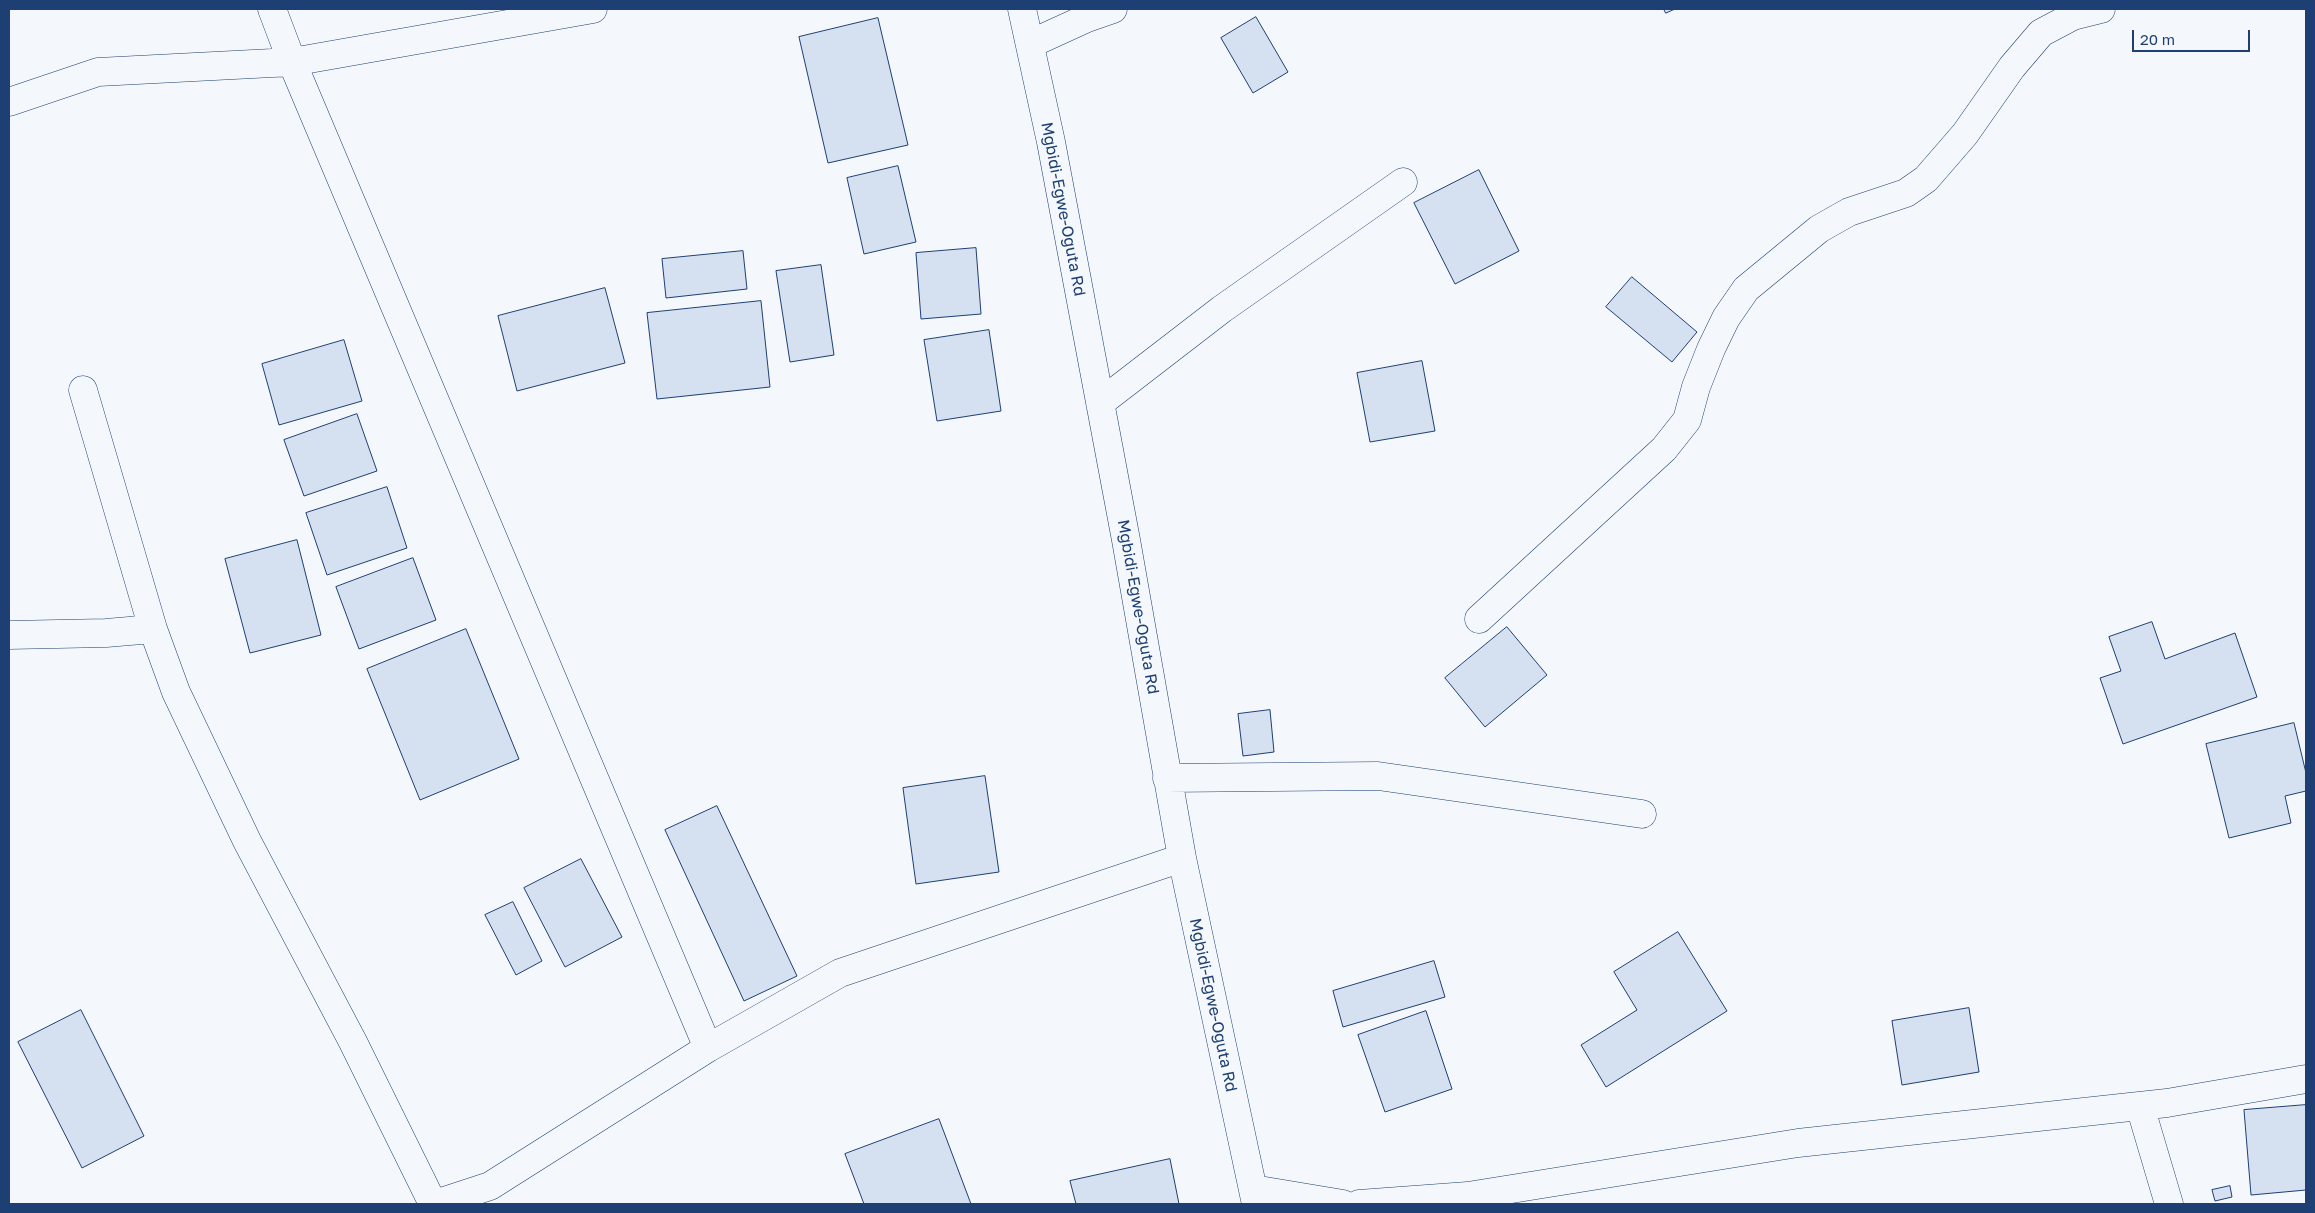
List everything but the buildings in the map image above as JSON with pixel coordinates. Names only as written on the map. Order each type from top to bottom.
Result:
[{"type":"street","points":[[272,9],[292,62],[708,1048]]},
{"type":"street","points":[[9,102],[98,72],[292,62],[593,9]]},
{"type":"street","name":"Mgbidi-Egwe-Oguta Rd","points":[[1022,9],[1051,142],[1100,402],[1182,858],[1254,1197]]},
{"type":"street","points":[[1030,44],[1087,18],[1113,9]]},
{"type":"street","points":[[1479,619],[1664,450],[1687,420],[1696,387],[1711,349],[1726,318],[1746,289],[1819,229],[1849,212],[1906,193],[1926,179],[1966,134],[2012,67],[2042,33],[2075,13],[2101,9]]},
{"type":"street","points":[[1100,402],[1222,309],[1403,182]]},
{"type":"street","points":[[83,390],[153,628],[176,692],[247,841],[353,1042],[434,1204],[461,1197],[492,1195],[708,1048],[840,973],[1182,858]]},
{"type":"street","points":[[9,635],[106,633],[153,628]]},
{"type":"street","points":[[1168,778],[1378,776],[1642,814]]},
{"type":"street","points":[[1359,1204],[1468,1196],[1798,1143],[2140,1106],[2306,1079]]},
{"type":"street","points":[[2140,1106],[2169,1204]]},
{"type":"street","points":[[1254,1197],[1343,1204]]}]
